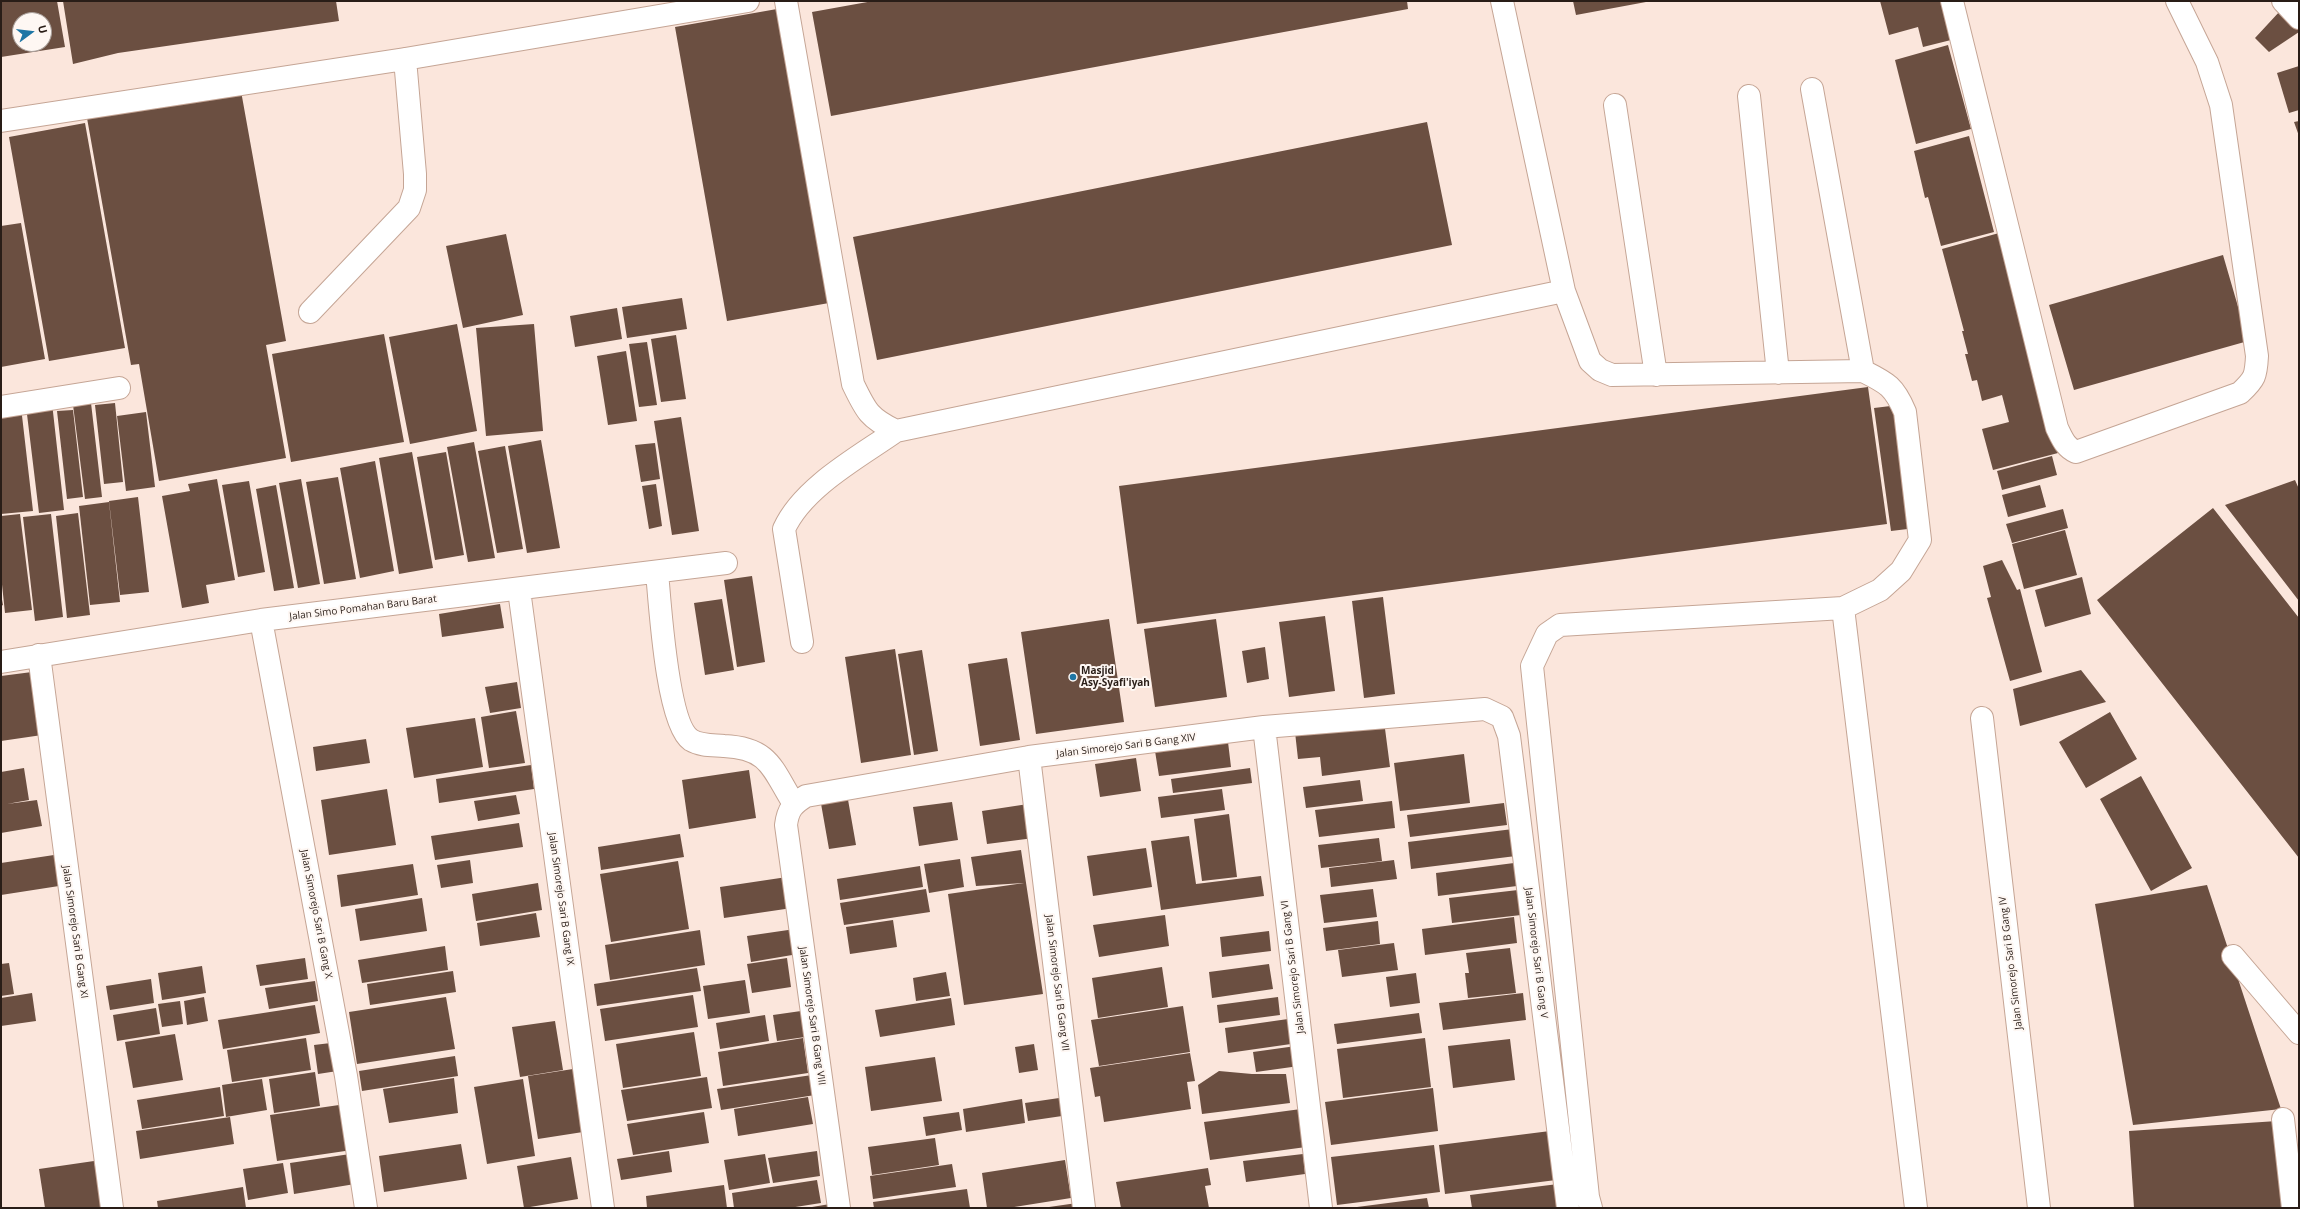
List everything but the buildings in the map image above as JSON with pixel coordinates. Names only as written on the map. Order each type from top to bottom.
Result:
[{"type":"street","points":[[1,122],[405,60],[748,1]]},
{"type":"street","points":[[786,1],[853,384],[864,407],[876,422],[896,431]]},
{"type":"street","points":[[1502,1],[1564,291],[1590,361],[1600,370],[1612,375],[1863,371],[1885,382],[1898,394],[1905,412],[1920,540],[1901,571],[1880,590],[1844,608],[1560,625],[1548,634],[1532,666],[1587,1189],[1591,1208]]},
{"type":"street","points":[[1952,1],[2056,428],[2069,449],[2076,452],[2240,393],[2254,381],[2257,356],[2221,105],[2207,62],[2177,1]]},
{"type":"street","points":[[2283,1],[2299,18]]},
{"type":"street","points":[[310,312],[409,208],[415,190],[415,174],[405,60]]},
{"type":"street","points":[[1812,89],[1863,371]]},
{"type":"street","points":[[1749,96],[1778,373]]},
{"type":"street","points":[[1615,105],[1656,375]]},
{"type":"street","points":[[802,642],[784,529],[790,515],[804,497],[896,431],[1564,291]]},
{"type":"street","points":[[1,407],[119,388]]},
{"type":"street","name":"Jalan Simo Pomahan Baru Barat","points":[[1,662],[261,620],[519,590],[726,563]]},
{"type":"street","points":[[657,572],[670,684],[676,715],[684,733],[697,743],[738,747],[759,753],[767,761],[794,804]]},
{"type":"street","name":"Jalan Simorejo Sari B Gang IX","points":[[519,590],[603,1208]]},
{"type":"street","points":[[1844,608],[1916,1208]]},
{"type":"street","name":"Jalan Simorejo Sari B Gang X","points":[[261,620],[346,1076],[366,1208]]},
{"type":"street","name":"Jalan Simorejo Sari B Gang XI","points":[[39,655],[112,1208]]},
{"type":"street","name":"Jalan Simorejo Sari B Gang XIV","points":[[794,804],[806,796],[1029,757],[1264,727],[1485,709]]},
{"type":"street","name":"Jalan Simorejo Sari B Gang V","points":[[1485,709],[1502,717],[1509,736],[1568,1208]]},
{"type":"street","name":"Jalan Simorejo Sari B Gang IV","points":[[1982,718],[2038,1208]]},
{"type":"street","name":"Jalan Simorejo Sari B Gang VI","points":[[1264,727],[1321,1208]]},
{"type":"street","name":"Jalan Simorejo Sari B Gang VII","points":[[1029,757],[1084,1208]]},
{"type":"street","name":"Jalan Simorejo Sari B Gang VIII","points":[[794,804],[787,812],[786,825],[839,1208]]},
{"type":"street","points":[[2233,956],[2297,1031]]},
{"type":"street","points":[[2283,1119],[2293,1208]]},
{"type":"place","name":"Masjid Asy-Syafi'iyah","points":[[1073,677]]}]
